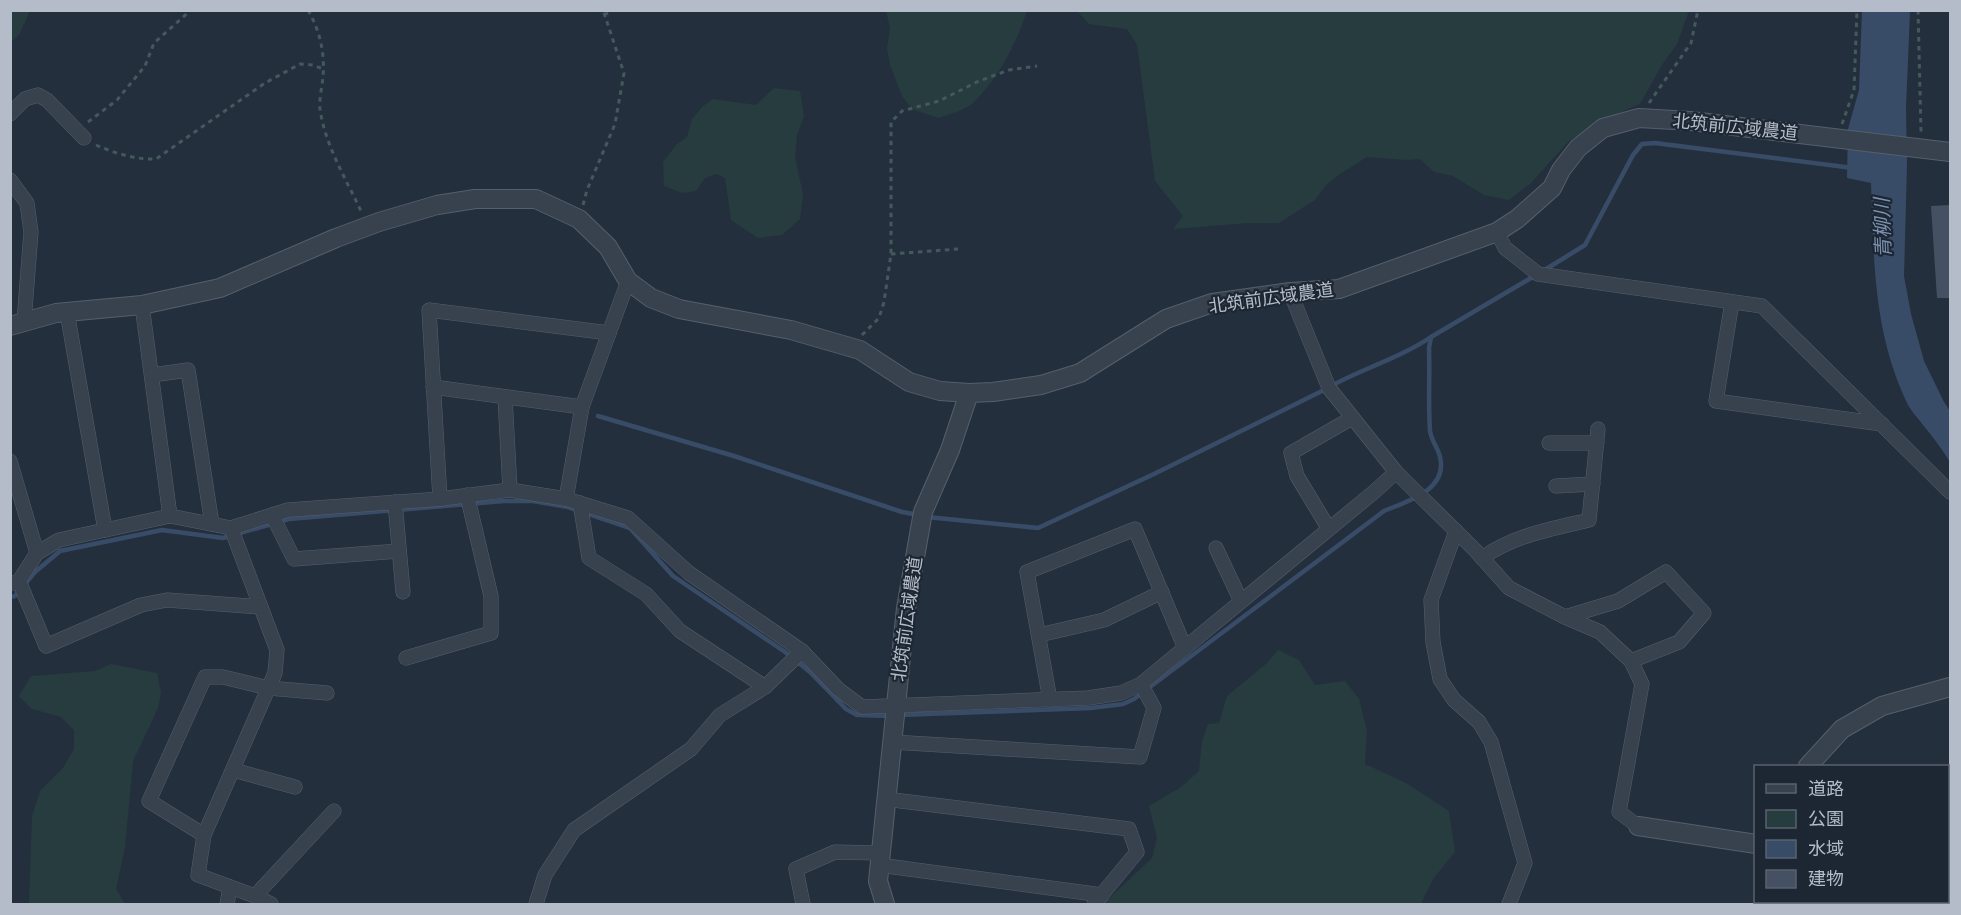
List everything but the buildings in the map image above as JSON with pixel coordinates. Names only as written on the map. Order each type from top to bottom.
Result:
[{"type":"street","points":[[10,114],[25,99],[38,94],[47,100],[80,134]]},
{"type":"street","name":"北筑前広域農道","points":[[885,904],[878,881],[906,608],[922,512],[950,450],[969,393],[1041,385],[1080,373],[1166,319],[1212,303],[1290,292],[1339,289],[1497,232],[1517,219],[1552,188],[1578,148],[1603,128],[1640,118],[1691,121],[1950,152]]},
{"type":"street","points":[[10,180],[27,203],[31,232],[17,324],[56,313],[142,305],[220,288],[368,226],[437,205],[475,199],[536,199],[579,219],[608,247],[628,281],[651,298],[679,309],[791,330],[850,347],[860,350],[909,382],[940,391],[969,393]]},
{"type":"street","points":[[1497,232],[1505,248],[1538,274],[1762,306],[1950,492]]},
{"type":"street","points":[[566,499],[582,407],[628,281]]},
{"type":"street","points":[[1290,292],[1329,388],[1396,472],[1456,531],[1509,588],[1600,632],[1631,661],[1642,684],[1619,812],[1638,826],[1754,844]]},
{"type":"street","points":[[1732,302],[1716,401],[1882,424]]},
{"type":"street","points":[[142,305],[170,516]]},
{"type":"street","points":[[440,499],[429,310],[609,333]]},
{"type":"street","points":[[67,312],[105,530]]},
{"type":"street","points":[[152,375],[188,370],[212,524]]},
{"type":"street","points":[[433,387],[582,407]]},
{"type":"street","points":[[505,397],[510,490]]},
{"type":"street","points":[[1329,529],[1297,476],[1291,453],[1352,418]]},
{"type":"street","points":[[1482,558],[1499,546],[1523,536],[1590,520],[1597,436],[1550,443]]},
{"type":"street","points":[[10,461],[37,553]]},
{"type":"street","points":[[261,608],[167,600],[141,605],[46,646],[15,582],[37,553],[59,540],[170,516],[231,528],[288,510],[440,499],[510,490],[566,499],[628,518],[689,573],[802,651],[838,689],[861,707],[1088,698],[1121,693],[1141,684],[1396,472]]},
{"type":"street","points":[[1556,486],[1593,484]]},
{"type":"street","points":[[406,658],[491,633],[491,596],[467,495]]},
{"type":"street","points":[[395,502],[403,592]]},
{"type":"street","points":[[580,503],[589,558],[645,594],[680,631],[765,687]]},
{"type":"street","points":[[272,515],[294,559],[399,551]]},
{"type":"street","points":[[231,528],[277,650],[275,673],[204,835],[198,875],[271,904]]},
{"type":"street","points":[[1050,700],[1027,572],[1135,528],[1185,648]]},
{"type":"street","points":[[1456,531],[1431,600],[1433,642],[1440,679],[1454,700],[1479,722],[1491,742],[1525,863],[1509,904]]},
{"type":"street","points":[[1216,548],[1242,602]]},
{"type":"street","points":[[1565,617],[1618,601],[1666,572],[1704,613],[1679,642],[1631,661]]},
{"type":"street","points":[[1039,634],[1104,620],[1162,592]]},
{"type":"street","points":[[536,904],[546,875],[574,830],[691,749],[720,715],[765,687],[802,651]]},
{"type":"street","points":[[204,835],[149,801],[205,677],[223,677],[268,688],[327,693]]},
{"type":"street","points":[[892,742],[1140,757],[1154,708],[1141,684]]},
{"type":"street","points":[[1809,765],[1842,729],[1882,706],[1950,687]]},
{"type":"street","points":[[232,770],[295,788]]},
{"type":"street","points":[[803,904],[796,869],[835,852],[1098,900],[1137,852],[1129,829],[885,799]]},
{"type":"street","points":[[255,896],[334,811]]},
{"type":"street","points":[[227,904],[230,886]]},
{"type":"path","points":[[191,10],[154,43],[145,66],[117,100],[80,134],[98,146],[126,155],[156,159],[265,83],[300,64],[323,69]]},
{"type":"path","points":[[308,10],[322,43],[323,69],[320,107],[327,138],[368,226]]},
{"type":"path","points":[[579,219],[587,190],[615,124],[624,73],[604,13],[613,10]]},
{"type":"path","points":[[1640,118],[1691,43],[1698,10]]},
{"type":"path","points":[[1845,139],[1840,129],[1854,90],[1857,10]]},
{"type":"path","points":[[1918,10],[1919,148]]},
{"type":"path","points":[[850,347],[879,318],[884,302],[891,254],[891,122],[902,111],[939,101],[979,81],[1010,70],[1037,66]]},
{"type":"path","points":[[891,254],[958,249]]},
{"type":"green space","points":[[11,10],[30,11],[19,35],[11,42]]},
{"type":"green space","points":[[886,10],[1027,11],[1006,60],[991,83],[973,103],[939,118],[912,109],[902,96],[890,65],[887,48],[890,28]]},
{"type":"green space","points":[[1077,11],[1689,11],[1677,44],[1640,104],[1569,141],[1531,183],[1509,200],[1484,195],[1453,176],[1434,172],[1420,159],[1367,157],[1326,185],[1315,200],[1279,223],[1173,229],[1183,216],[1155,181],[1137,45],[1127,29],[1089,24]]},
{"type":"green space","points":[[774,88],[800,91],[804,116],[797,135],[795,157],[803,194],[800,219],[782,235],[758,238],[731,220],[725,178],[716,174],[705,178],[696,191],[682,193],[664,186],[663,162],[676,145],[687,137],[692,119],[703,106],[713,99],[756,105]]},
{"type":"green space","points":[[1278,650],[1299,660],[1315,685],[1345,681],[1359,699],[1367,731],[1365,764],[1406,783],[1449,811],[1455,852],[1433,879],[1421,904],[1103,904],[1152,858],[1157,838],[1149,806],[1181,787],[1199,771],[1202,741],[1208,724],[1219,723],[1227,696],[1267,663]]},
{"type":"green space","points":[[111,664],[157,673],[161,693],[158,708],[133,761],[125,848],[116,889],[125,904],[29,904],[32,816],[40,791],[63,768],[74,749],[74,730],[61,717],[32,709],[19,696],[31,676],[95,671]]},
{"type":"water","name":"青柳川","points":[[1862,11],[1910,11],[1906,108],[1904,276],[1911,314],[1924,361],[1950,411],[1950,462],[1909,406],[1896,376],[1887,349],[1877,295],[1871,183],[1847,178],[1848,129],[1859,90]]},
{"type":"waterway","points":[[1543,271],[1585,245],[1633,155],[1642,144],[1655,143],[1853,168]]},
{"type":"waterway","points":[[899,715],[1091,708],[1123,704],[1134,699],[1384,511],[1424,493],[1432,486],[1441,468],[1440,457],[1430,431],[1429,348],[1431,337],[1536,275]]},
{"type":"waterway","points":[[927,517],[1038,528],[1154,474],[1349,377],[1405,352],[1431,337]]},
{"type":"waterway","points":[[598,416],[734,456],[902,512],[919,515]]},
{"type":"waterway","points":[[10,597],[15,596],[35,572],[60,551],[162,530],[223,538],[289,519],[504,501],[533,501],[568,507],[630,528],[673,576],[785,652],[810,672],[846,709],[857,715],[891,716]]}]
